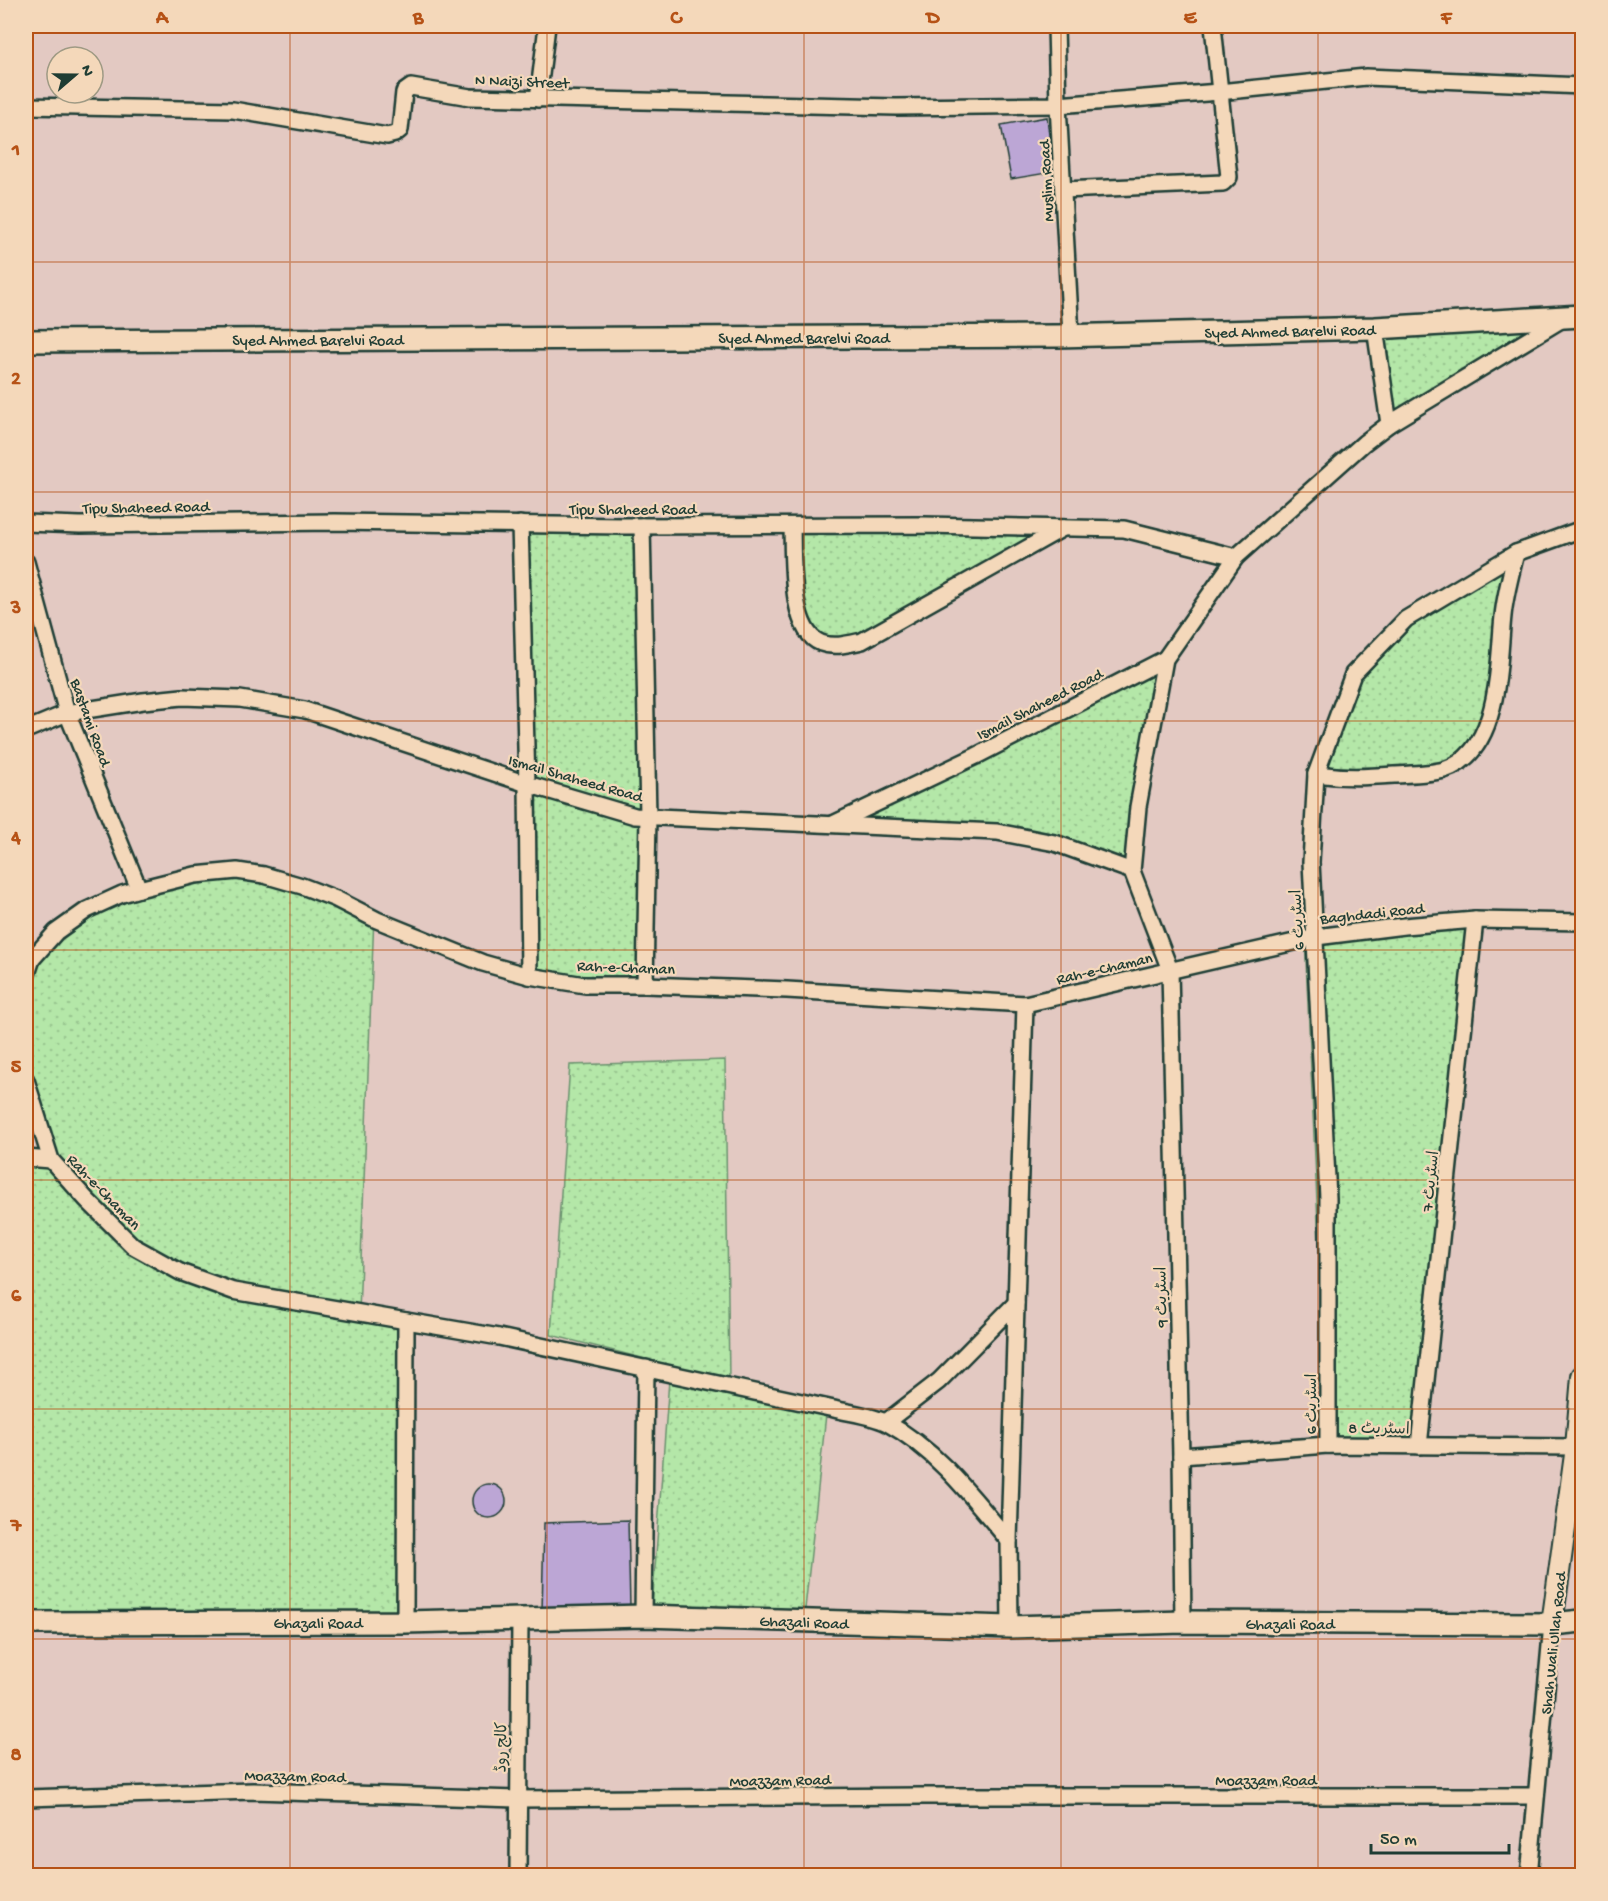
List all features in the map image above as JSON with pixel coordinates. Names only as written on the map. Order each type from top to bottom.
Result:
[{"type":"main road","name":"Syed Ahmed Barelvi Road","points":[[26,341],[1071,335],[1375,328],[1574,317]]},
{"type":"main road","name":"Ghazali Road","points":[[26,1623],[405,1622],[643,1616],[1010,1627],[1183,1622],[1552,1624],[1582,1621]]},
{"type":"street","points":[[538,99],[547,26]]},
{"type":"street","name":"Muslim Road","points":[[1056,26],[1058,105],[1071,335]]},
{"type":"street","points":[[1063,190],[1227,181],[1229,177],[1213,26]]},
{"type":"street","name":"N Naizi Street","points":[[26,106],[233,110],[387,136],[400,130],[404,92],[411,87],[470,97],[896,107],[1058,105],[1366,77],[1582,86]]},
{"type":"street","points":[[830,826],[997,832],[1055,843],[1132,871],[1138,807],[1165,659],[1236,557],[1364,442],[1389,424],[1574,317]]},
{"type":"street","points":[[1375,328],[1389,424]]},
{"type":"street","name":"Tipu Shaheed Road","points":[[26,524],[335,522],[642,526],[923,525],[1124,529],[1236,557]]},
{"type":"street","points":[[520,524],[527,784],[529,976]]},
{"type":"street","points":[[642,526],[648,816],[645,985]]},
{"type":"street","points":[[792,526],[797,607],[803,626],[818,642],[833,646],[862,641],[1062,528]]},
{"type":"street","name":"اسٹریٹ 6","points":[[1328,1445],[1328,1198],[1311,862],[1316,774],[1353,674],[1406,619],[1516,553],[1582,529]]},
{"type":"street","points":[[1316,774],[1345,778],[1416,774],[1445,770],[1465,758],[1483,737],[1492,706],[1500,666],[1503,615],[1516,553]]},
{"type":"street","name":"Bastami Road","points":[[26,562],[67,713],[139,889]]},
{"type":"street","name":"Ismail Shaheed Road","points":[[26,730],[67,713],[143,701],[182,697],[240,699],[305,710],[527,784],[634,816],[830,826],[976,756],[1165,659]]},
{"type":"street","name":"Rah-e-Chaman","points":[[26,977],[32,959],[56,932],[87,910],[139,889],[195,875],[237,870],[302,886],[336,899],[377,920],[483,963],[529,976],[585,985],[787,990],[1025,1004],[1170,970]]},
{"type":"street","name":"اسٹریٹ 9","points":[[1132,871],[1170,970],[1182,1456],[1183,1622]]},
{"type":"street","name":"Baghdadi Road","points":[[1170,970],[1316,936],[1475,920],[1582,922]]},
{"type":"street","name":"اسٹریٹ 7","points":[[1419,1446],[1475,920]]},
{"type":"street","points":[[1010,1627],[1009,1541],[1025,1004]]},
{"type":"street","name":"Rah-e-Chaman","points":[[26,1080],[51,1160],[133,1246],[180,1272],[233,1291],[500,1337],[886,1422],[910,1438],[954,1475],[1009,1541]]},
{"type":"street","points":[[26,1158],[51,1160]]},
{"type":"street","points":[[886,1422],[939,1381],[1016,1304]]},
{"type":"street","points":[[405,1622],[406,1321]]},
{"type":"street","points":[[643,1616],[646,1368]]},
{"type":"street","name":"Shah Wali Ullah Road","points":[[1529,1875],[1552,1624],[1576,1447],[1582,1376]]},
{"type":"street","name":"اسٹریٹ 8","points":[[1182,1456],[1328,1445],[1576,1447]]},
{"type":"street","name":"کالج روڈ","points":[[518,1875],[520,1618]]},
{"type":"street","name":"Moazzam Road","points":[[26,1798],[253,1791],[518,1799],[910,1796],[1536,1796]]},
{"type":"green space","points":[[1566,317],[1389,424],[1375,328]]},
{"type":"green space","points":[[520,524],[642,526],[645,985],[581,983],[525,967]]},
{"type":"green space","points":[[792,526],[1063,528],[862,641],[833,646],[803,626]]},
{"type":"green space","points":[[1516,553],[1483,737],[1445,770],[1316,774],[1353,674],[1406,619]]},
{"type":"green space","points":[[1165,659],[1135,878],[1055,843],[830,826]]},
{"type":"green space","points":[[230,872],[374,915],[359,1313],[414,1323],[411,1623],[26,1622],[26,1166],[60,1169],[26,1074],[26,994],[36,965],[60,934],[121,898]]},
{"type":"green space","points":[[1475,920],[1419,1446],[1328,1445],[1305,938]]},
{"type":"green space","points":[[725,1060],[729,1380],[551,1335],[570,1065]]},
{"type":"green space","points":[[669,1380],[826,1414],[804,1618],[652,1608]]},
{"type":"building","points":[[1047,117],[1053,172],[1011,179],[1001,125]]},
{"type":"building","points":[[489,1484],[501,1489],[506,1501],[501,1513],[489,1518],[477,1513],[472,1501],[477,1489]]},
{"type":"building","points":[[628,1520],[630,1607],[542,1612],[544,1523]]}]
